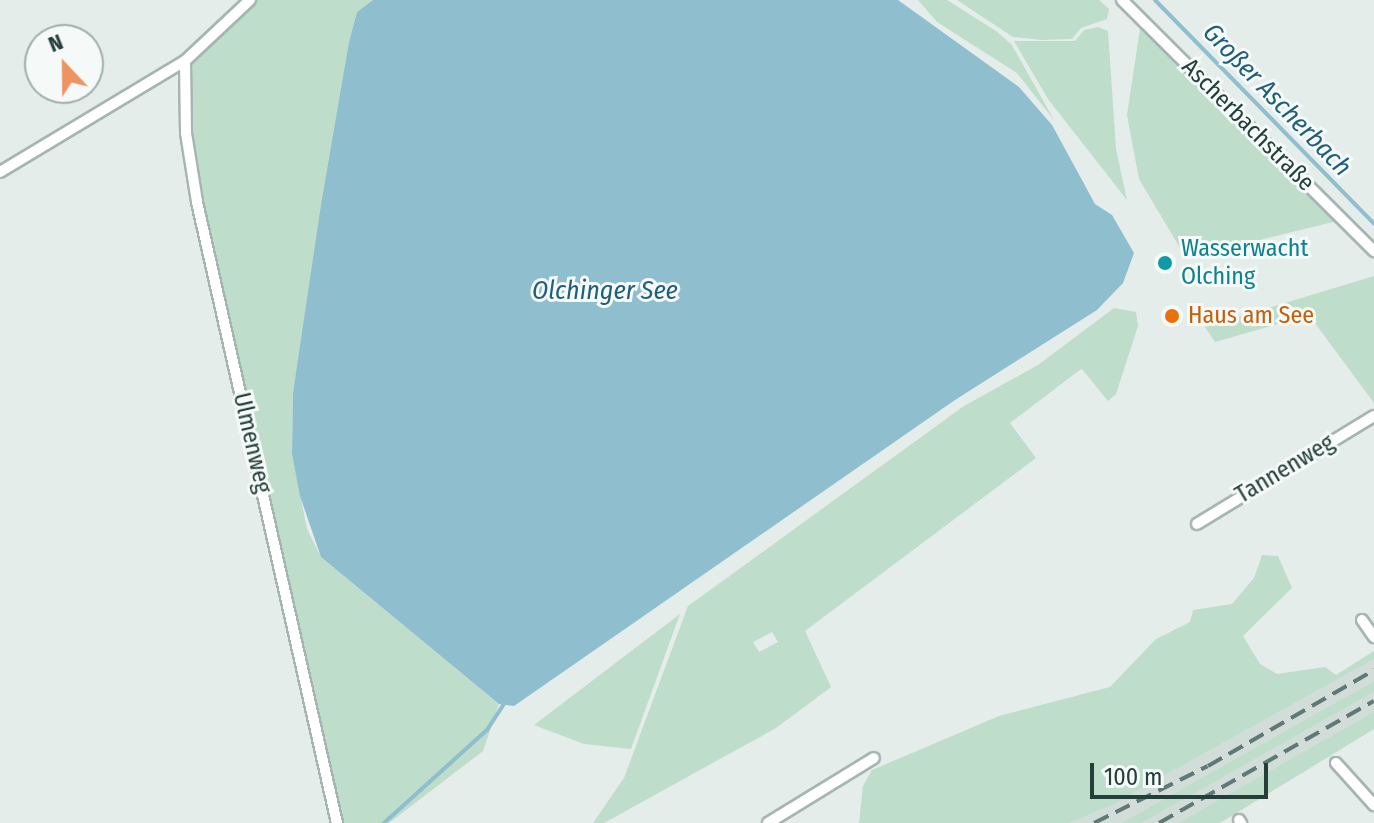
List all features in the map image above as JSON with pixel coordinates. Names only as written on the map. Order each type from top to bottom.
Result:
[{"type":"street","points":[[0,172],[30,158],[185,61],[250,0]]},
{"type":"street","name":"Ascherbachstraße","points":[[1122,0],[1374,251]]},
{"type":"street","name":"Ulmenweg","points":[[185,61],[186,133],[197,202],[337,823]]},
{"type":"street","name":"Tannenweg","points":[[1197,524],[1374,416]]},
{"type":"street","points":[[1362,620],[1374,637]]},
{"type":"street","points":[[768,823],[874,758]]},
{"type":"street","points":[[1336,763],[1374,805]]},
{"type":"shaded area","points":[[1374,659],[1374,681],[1121,823],[1069,823],[1112,805]]},
{"type":"shaded area","points":[[1374,692],[1374,712],[1364,721],[1178,823],[1142,823]]},
{"type":"green space","points":[[250,0],[373,0],[357,12],[349,42],[293,393],[292,454],[307,529],[321,557],[499,704],[483,751],[389,823],[337,823],[197,202],[185,61]]},
{"type":"green space","points":[[918,0],[947,0],[996,31],[1012,45],[1054,120],[1017,73],[937,22]]},
{"type":"green space","points":[[957,0],[1099,0],[1109,9],[1107,19],[1081,28],[1072,39],[1041,40],[1013,37]]},
{"type":"green space","points":[[1141,22],[1337,221],[1186,258],[1139,179],[1127,115]]},
{"type":"green space","points":[[1098,27],[1108,31],[1116,149],[1127,200],[1048,99],[1014,41],[1075,41],[1084,30]]},
{"type":"green space","points":[[1374,276],[1374,403],[1309,315],[1215,342],[1205,327]]},
{"type":"green space","points":[[1114,308],[1136,312],[1138,326],[1116,394],[1108,401],[1082,369],[1010,423],[1036,458],[805,631],[831,687],[776,728],[604,823],[593,823],[624,778],[688,606],[964,406],[1038,365]],"holes":[[[772,632],[778,642],[759,652],[753,642]]]},
{"type":"green space","points":[[1262,555],[1278,556],[1292,588],[1243,636],[1260,664],[1277,674],[1325,667],[1336,675],[1374,651],[1374,659],[1112,805],[1069,823],[859,823],[863,786],[872,770],[999,716],[1110,687],[1156,639],[1190,622],[1193,610],[1232,604],[1254,578]]},
{"type":"green space","points":[[680,614],[631,749],[584,744],[534,725]]},
{"type":"green space","points":[[1374,681],[1374,692],[1142,823],[1121,823]]},
{"type":"green space","points":[[1374,712],[1374,729],[1220,823],[1178,823]]},
{"type":"water","name":"Olchinger See","points":[[373,0],[898,0],[1019,87],[1052,125],[1095,204],[1112,215],[1134,253],[1123,283],[1097,310],[955,400],[514,706],[499,704],[321,557],[300,496],[292,454],[293,393],[349,42],[357,12]]},
{"type":"waterway","name":"Großer Ascherbach","points":[[1155,0],[1374,224]]},
{"type":"waterway","points":[[384,823],[487,730],[503,705]]},
{"type":"railway","points":[[1094,823],[1208,766],[1374,670]]},
{"type":"railway","points":[[1159,823],[1374,701]]},
{"type":"place","name":"Wasserwacht Olching","points":[[1165,263]]},
{"type":"place","name":"Haus am See","points":[[1172,316]]}]
